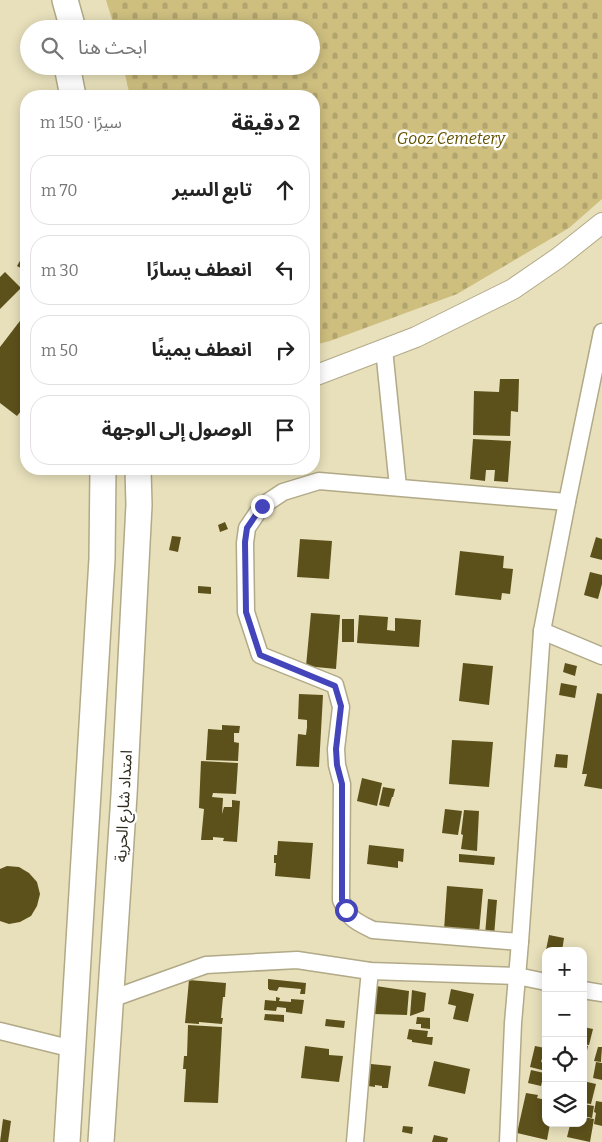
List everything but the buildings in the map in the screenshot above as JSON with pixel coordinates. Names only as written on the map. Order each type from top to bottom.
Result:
[{"type":"main road","points":[[49,0],[55,20]]},
{"type":"main road","points":[[65,0],[71,20]]},
{"type":"main road","points":[[69,75],[72,90]]},
{"type":"main road","points":[[86,75],[89,90]]},
{"type":"main road","points":[[67,1142],[102,559],[103,475]]},
{"type":"main road","name":"امتداد شارع الحرية","points":[[101,1142],[124,795],[139,505],[138,475]]},
{"type":"street","points":[[320,374],[416,336],[513,289],[558,258],[602,223]]},
{"type":"street","points":[[508,1142],[513,1023],[542,631],[566,502],[597,378],[602,332]]},
{"type":"street","points":[[384,349],[398,487]]},
{"type":"street","points":[[520,942],[374,930],[354,920],[347,913],[342,900],[342,784],[337,765],[336,749],[341,706],[335,686],[260,655],[246,612],[245,542],[247,528],[262,506],[283,492],[319,481],[566,502]]},
{"type":"street","points":[[542,631],[602,656]]},
{"type":"street","points":[[110,999],[206,965],[297,960],[370,971],[517,976],[542,981]]},
{"type":"street","points":[[352,1139],[360,1091],[364,1019],[370,971]]},
{"type":"street","points":[[587,991],[602,993]]},
{"type":"street","points":[[0,1031],[73,1049]]},
{"type":"green space","name":"Gooz Cemetery","points":[[106,0],[602,0],[602,199],[569,228],[457,294],[320,344],[320,90],[129,90],[125,75],[320,75],[320,20],[112,20]]},
{"type":"route","points":[[262,506],[247,528],[245,542],[246,612],[260,655],[335,686],[341,706],[336,749],[337,765],[342,784],[342,900],[346,910]]}]
